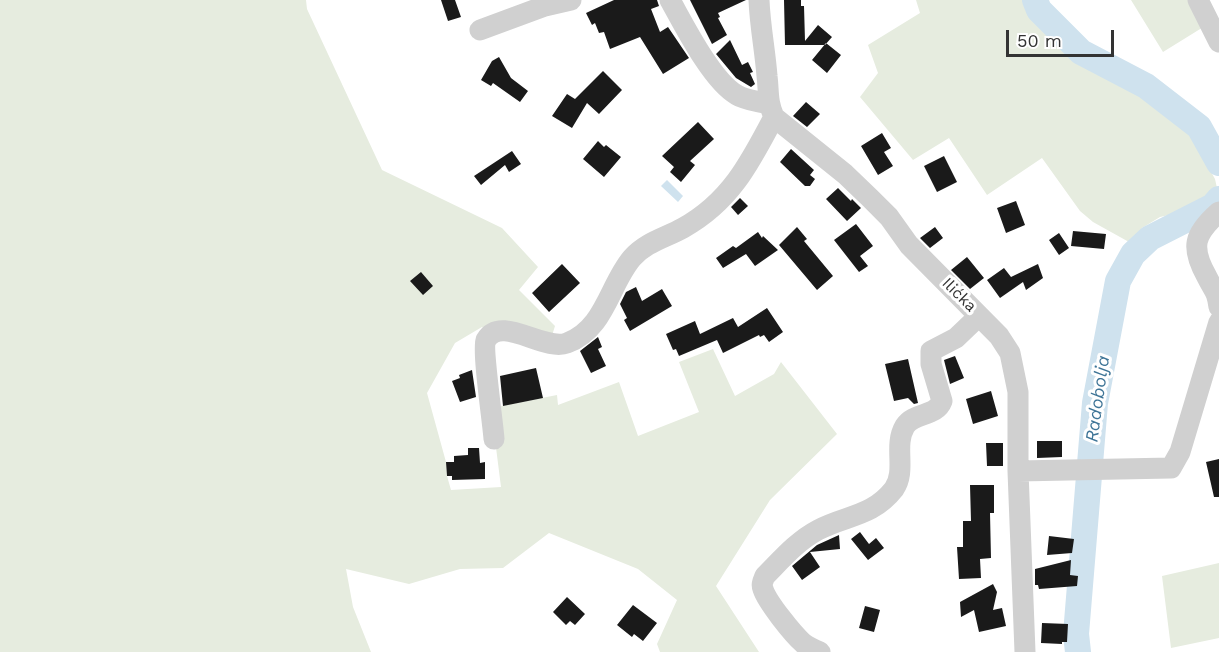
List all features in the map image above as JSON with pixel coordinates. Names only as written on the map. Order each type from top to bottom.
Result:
[{"type":"street","points":[[480,30],[545,6],[571,0]]},
{"type":"street","points":[[670,0],[704,56],[724,83],[737,95],[771,110]]},
{"type":"street","points":[[494,439],[484,357],[485,342],[491,334],[501,330],[516,332],[549,345],[568,343],[586,330],[603,312],[621,273],[633,256],[650,243],[683,228],[713,207],[746,169],[771,110],[760,31],[759,0]]},
{"type":"street","points":[[1198,0],[1219,42]]},
{"type":"street","name":"Ilićka","points":[[771,110],[845,174],[889,217],[909,245],[999,336],[1010,353],[1018,392],[1018,471],[1025,652]]},
{"type":"street","points":[[1219,212],[1205,224],[1197,240],[1198,257],[1219,298]]},
{"type":"street","points":[[820,652],[805,645],[793,633],[766,597],[762,582],[765,576],[799,543],[815,531],[869,511],[894,489],[900,470],[899,440],[904,429],[916,417],[934,411],[942,401],[931,364],[931,351],[956,338],[979,316]]},
{"type":"street","points":[[1018,471],[1171,468],[1180,452],[1219,322]]},
{"type":"shaded area","points":[[0,0],[306,0],[307,9],[382,170],[502,228],[538,267],[519,290],[555,326],[549,345],[491,334],[482,327],[455,343],[427,393],[446,462],[451,490],[501,487],[491,408],[557,395],[558,405],[619,382],[638,436],[699,412],[679,362],[713,349],[735,396],[774,374],[781,362],[837,434],[770,500],[716,586],[759,652],[660,652],[657,644],[677,600],[638,569],[549,533],[503,568],[460,569],[409,584],[346,569],[353,607],[371,652],[0,652]]},
{"type":"shaded area","points":[[916,0],[1022,0],[1050,34],[1070,51],[1122,78],[1177,119],[1192,137],[1215,179],[1217,188],[1212,197],[1187,211],[1160,217],[1142,228],[1129,242],[1093,222],[1080,211],[1042,158],[987,195],[949,138],[913,160],[860,97],[878,73],[868,45],[920,13]]},
{"type":"shaded area","points":[[1131,0],[1189,0],[1205,26],[1163,52]]},
{"type":"shaded area","points":[[1219,563],[1219,638],[1171,648],[1162,576]]},
{"type":"water","points":[[667,180],[683,196],[678,202],[661,186]]},
{"type":"building","points":[[441,0],[455,0],[461,17],[448,21]]},
{"type":"building","points":[[614,0],[657,0],[659,6],[651,9],[660,32],[668,27],[689,58],[663,74],[640,37],[610,49],[604,32],[599,33],[595,23],[592,25],[586,13]]},
{"type":"building","points":[[690,0],[746,0],[718,13],[720,17],[718,18],[727,35],[712,44]]},
{"type":"building","points":[[784,0],[801,0],[801,6],[804,6],[805,41],[818,25],[832,37],[825,45],[785,45]]},
{"type":"building","points":[[730,40],[742,65],[748,62],[753,72],[750,73],[755,84],[751,87],[736,78],[716,54]]},
{"type":"building","points":[[826,43],[841,55],[827,73],[812,60]]},
{"type":"building","points":[[499,57],[511,78],[528,91],[520,102],[493,83],[491,86],[481,80],[492,61]]},
{"type":"building","points":[[603,71],[622,90],[599,114],[587,103],[572,128],[552,116],[567,94],[575,99]]},
{"type":"building","points":[[806,102],[820,114],[807,127],[793,116]]},
{"type":"building","points":[[698,122],[714,139],[690,161],[695,165],[681,182],[670,172],[674,167],[662,156]]},
{"type":"building","points":[[882,133],[891,148],[884,152],[893,166],[878,175],[861,146]]},
{"type":"building","points":[[598,141],[621,157],[604,177],[583,159]]},
{"type":"building","points":[[791,149],[814,170],[810,175],[815,179],[810,186],[805,186],[780,162]]},
{"type":"building","points":[[512,151],[521,164],[509,172],[505,165],[481,185],[474,176]]},
{"type":"building","points":[[944,156],[957,182],[937,192],[924,166]]},
{"type":"building","points":[[838,188],[861,208],[847,221],[826,199]]},
{"type":"building","points":[[740,198],[748,206],[738,215],[731,207]]},
{"type":"building","points":[[1016,201],[1025,225],[1006,233],[997,208]]},
{"type":"building","points":[[856,224],[873,246],[860,256],[868,266],[859,272],[834,240]]},
{"type":"building","points":[[797,227],[807,239],[804,241],[833,276],[817,290],[779,245]]},
{"type":"building","points":[[935,227],[943,238],[930,248],[920,238]]},
{"type":"building","points":[[1073,231],[1106,234],[1104,249],[1071,246]]},
{"type":"building","points":[[758,232],[778,250],[755,266],[746,254],[723,268],[716,258],[733,246],[736,248]]},
{"type":"building","points":[[1059,233],[1069,248],[1059,255],[1049,240]]},
{"type":"building","points":[[967,257],[984,278],[970,289],[951,270]]},
{"type":"building","points":[[562,264],[580,283],[549,312],[532,293]]},
{"type":"building","points":[[1038,264],[1043,278],[1026,290],[1023,282],[1000,298],[987,280],[1004,268],[1011,277]]},
{"type":"building","points":[[421,272],[433,286],[423,295],[410,281]]},
{"type":"building","points":[[636,287],[642,301],[662,289],[672,306],[630,331],[624,320],[627,318],[620,304],[626,292]]},
{"type":"building","points":[[767,308],[783,332],[769,342],[764,335],[760,337],[759,335],[723,353],[717,340],[679,356],[676,349],[673,350],[666,334],[695,321],[700,334],[733,318],[738,327]]},
{"type":"building","points":[[598,337],[602,347],[598,349],[606,366],[591,373],[580,351]]},
{"type":"building","points":[[955,356],[964,378],[950,384],[944,360]]},
{"type":"building","points":[[908,359],[918,403],[914,404],[908,398],[894,401],[885,364]]},
{"type":"building","points":[[536,368],[543,398],[503,406],[500,376]]},
{"type":"building","points":[[472,370],[476,397],[460,402],[452,381],[460,378],[459,375]]},
{"type":"building","points":[[991,391],[998,416],[973,424],[966,399]]},
{"type":"building","points":[[1037,441],[1062,441],[1062,457],[1037,458]]},
{"type":"building","points":[[986,443],[1003,443],[1003,466],[987,466]]},
{"type":"building","points":[[468,448],[479,448],[480,463],[485,462],[485,479],[452,480],[452,476],[447,476],[446,462],[454,462],[454,456],[468,455]]},
{"type":"building","points":[[1219,459],[1219,497],[1214,497],[1206,462]]},
{"type":"building","points":[[970,485],[994,485],[994,513],[990,513],[991,558],[980,559],[981,578],[959,579],[957,547],[963,547],[963,521],[971,521]]},
{"type":"building","points":[[860,532],[869,544],[876,538],[884,548],[868,560],[851,539]]},
{"type":"building","points":[[839,535],[840,549],[810,552],[820,567],[802,580],[792,566],[817,545]]},
{"type":"building","points":[[1049,536],[1074,539],[1072,553],[1047,555]]},
{"type":"building","points":[[1071,560],[1070,575],[1078,576],[1077,586],[1039,589],[1038,585],[1035,585],[1035,569]]},
{"type":"building","points":[[993,584],[997,592],[993,610],[1002,608],[1006,626],[979,632],[974,610],[961,617],[960,602]]},
{"type":"building","points":[[567,597],[585,614],[575,625],[570,621],[566,625],[553,612]]},
{"type":"building","points":[[633,605],[657,623],[643,641],[634,634],[632,637],[617,625]]},
{"type":"building","points":[[865,606],[880,610],[874,632],[859,628]]},
{"type":"building","points":[[1042,623],[1068,624],[1067,642],[1062,642],[1062,644],[1041,643]]},
{"type":"waterway","name":"Radobolja","points":[[1035,0],[1039,10],[1081,52],[1146,86],[1199,127],[1219,163]]},
{"type":"waterway","name":"Radobolja","points":[[1078,652],[1076,634],[1095,403],[1118,281],[1133,254],[1150,238],[1213,206],[1219,199]]}]
